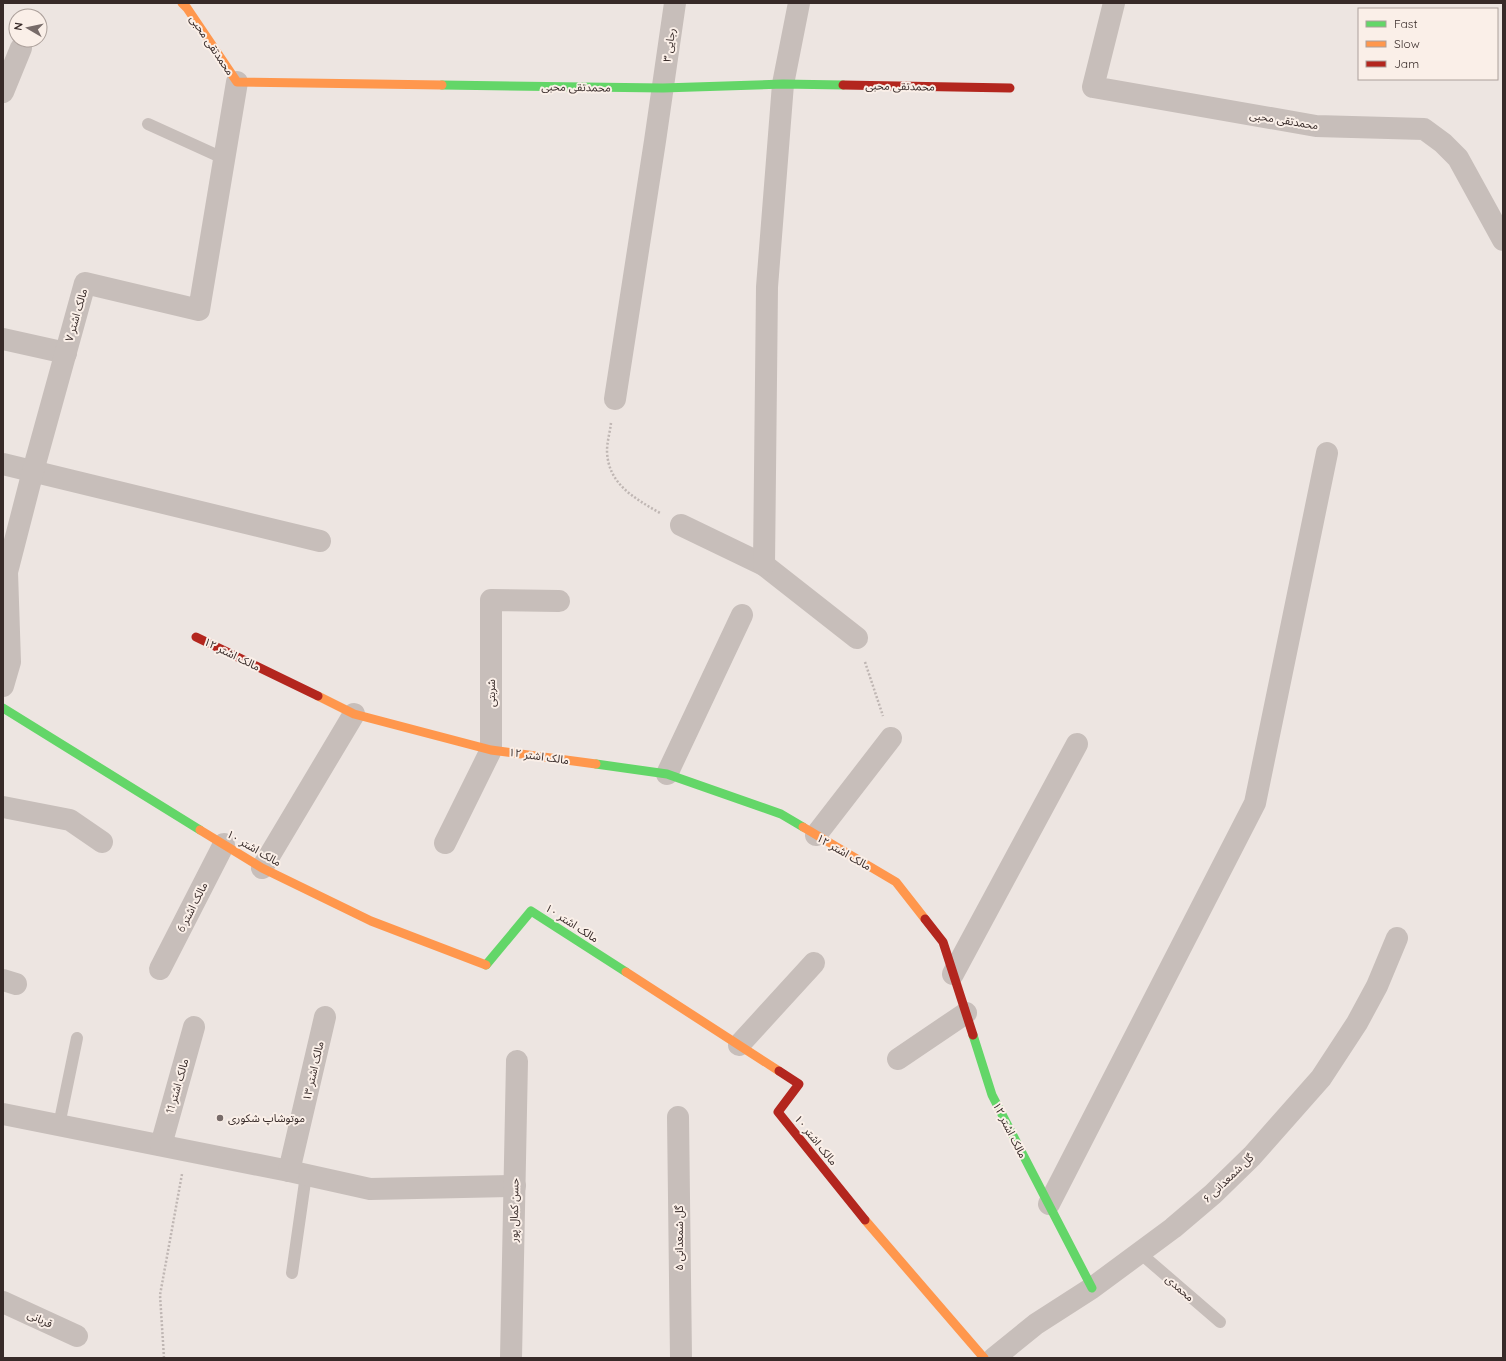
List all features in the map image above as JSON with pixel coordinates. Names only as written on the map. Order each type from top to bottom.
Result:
[{"type":"street","name":"رجایی ۳","points":[[615,399],[675,3]]},
{"type":"street","points":[[764,565],[767,288],[783,84],[799,3]]},
{"type":"street","name":"محمدتقی محبی","points":[[1114,3],[1093,87],[1316,126],[1424,129],[1443,142],[1458,158],[1503,240]]},
{"type":"street","name":"محمدتقی محبی","points":[[185,5],[237,82],[663,88],[783,84],[1010,88]]},
{"type":"street","points":[[3,92],[21,48]]},
{"type":"street","name":"مالک اشتر ۷","points":[[3,686],[10,662],[8,572],[33,471],[85,282],[200,310],[237,82]]},
{"type":"street","points":[[3,339],[66,353]]},
{"type":"street","points":[[1049,1204],[1255,803],[1327,453]]},
{"type":"street","points":[[3,464],[320,541]]},
{"type":"street","points":[[681,525],[764,565],[857,638]]},
{"type":"street","name":"شربتی","points":[[444,843],[491,750],[491,600],[559,601]]},
{"type":"street","points":[[667,774],[742,615]]},
{"type":"street","name":"مالک اشتر ۱۲","points":[[196,637],[354,714],[491,750],[667,774],[781,814],[896,882],[943,942],[992,1095],[1092,1288]]},
{"type":"street","name":"مالک اشتر ۱۰","points":[[3,708],[262,868],[372,921],[486,965],[532,912],[799,1084],[778,1112],[851,1203],[984,1358]]},
{"type":"street","points":[[262,868],[354,714]]},
{"type":"street","points":[[816,835],[891,738]]},
{"type":"street","points":[[953,974],[1076,744]]},
{"type":"street","points":[[3,807],[70,820],[102,842]]},
{"type":"street","name":"مالک اشتر 6","points":[[160,969],[224,844]]},
{"type":"street","name":"گل شمعدانی ۶","points":[[994,1358],[1036,1324],[1092,1288],[1173,1228],[1213,1194],[1252,1156],[1321,1078],[1357,1024],[1377,986],[1396,938]]},
{"type":"street","points":[[739,1045],[814,963]]},
{"type":"street","points":[[898,1059],[966,1013]]},
{"type":"street","name":"مالک اشتر ۱۳","points":[[298,1173],[325,1017]]},
{"type":"street","name":"مالک اشتر 11","points":[[161,1145],[194,1028]]},
{"type":"street","name":"حسن کمال پور","points":[[510,1358],[517,1061]]},
{"type":"street","points":[[3,1114],[186,1150],[370,1189],[515,1186]]},
{"type":"street","name":"گل شمعدانی ۵","points":[[678,1117],[680,1358]]},
{"type":"street","name":"قربانی","points":[[3,1302],[77,1336]]},
{"type":"lane","points":[[148,124],[225,159]]},
{"type":"lane","points":[[59,1125],[77,1038]]},
{"type":"lane","points":[[292,1273],[298,1173]]},
{"type":"lane","name":"محمدی","points":[[1140,1253],[1220,1322]]},
{"type":"path","points":[[615,399],[607,450],[610,468],[622,487],[642,503],[681,525]]},
{"type":"path","points":[[857,638],[891,738]]},
{"type":"path","points":[[164,1358],[160,1295],[186,1150]]},
{"type":"traffic: fast","points":[[442,85],[663,88],[783,84],[843,85]]},
{"type":"traffic: fast","points":[[3,708],[200,830]]},
{"type":"traffic: fast","points":[[596,764],[667,774],[781,814],[803,827]]},
{"type":"traffic: fast","points":[[486,965],[531,911],[626,972]]},
{"type":"traffic: fast","points":[[973,1035],[992,1095],[1092,1288]]},
{"type":"traffic: slow","points":[[182,3],[187,8],[237,82],[442,85]]},
{"type":"traffic: slow","points":[[318,696],[354,714],[491,750],[596,764]]},
{"type":"traffic: slow","points":[[803,827],[896,882],[925,919]]},
{"type":"traffic: slow","points":[[200,830],[262,868],[371,921],[486,965]]},
{"type":"traffic: slow","points":[[626,972],[779,1071]]},
{"type":"traffic: slow","points":[[865,1220],[984,1358]]},
{"type":"traffic: jam","points":[[843,85],[1010,88]]},
{"type":"traffic: jam","points":[[196,637],[318,696]]},
{"type":"traffic: jam","points":[[925,919],[943,942],[973,1035]]},
{"type":"traffic: jam","points":[[779,1071],[799,1084],[778,1112],[865,1220]]},
{"type":"place","name":"موتوشاپ شکوری","points":[[220,1118]]}]
